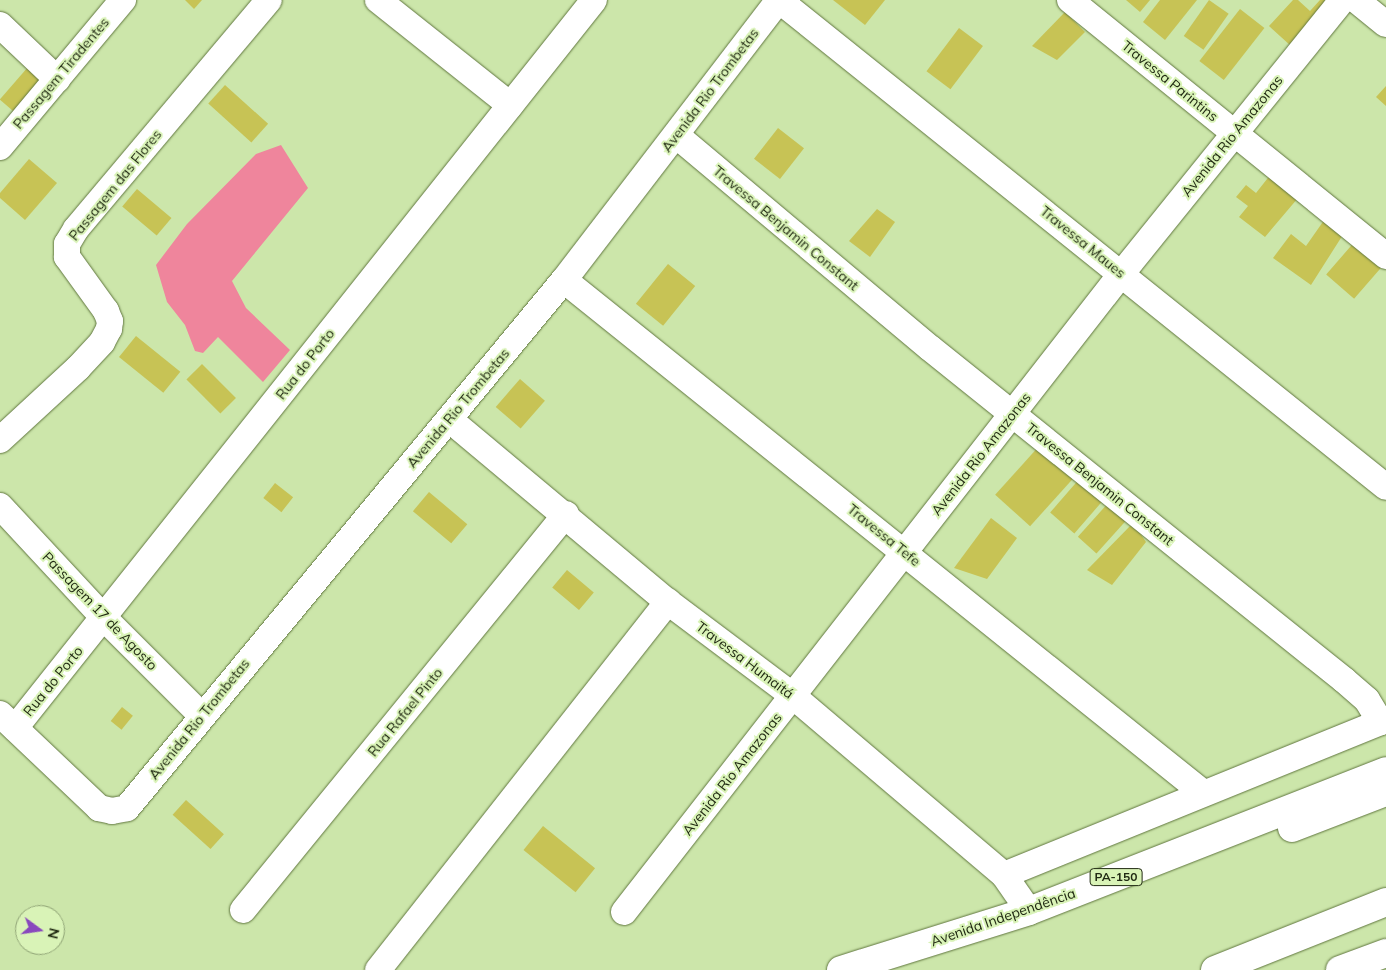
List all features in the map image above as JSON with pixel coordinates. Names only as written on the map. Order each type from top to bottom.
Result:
[{"type":"main road","name":"Avenida Independência","points":[[841,970],[1029,912],[1122,874],[1198,847],[1386,771]]},
{"type":"main road","points":[[1122,874],[1175,872],[1386,792]]},
{"type":"main road","points":[[1214,970],[1386,902]]},
{"type":"main road","points":[[1254,970],[1386,921]]},
{"type":"main road","points":[[1351,968],[1386,953]]},
{"type":"street","name":"Passagem Tiradentes","points":[[0,146],[58,79],[122,0]]},
{"type":"street","name":"Passagem das Flores","points":[[0,440],[78,368],[102,342],[109,329],[110,321],[106,311],[67,257],[67,244],[76,228],[269,0]]},
{"type":"street","points":[[378,0],[510,105]]},
{"type":"street","name":"Rua do Porto","points":[[8,721],[104,618],[594,0]]},
{"type":"street","name":"Avenida Rio Trombetas","points":[[8,721],[99,808],[112,811],[127,808],[201,715],[564,280],[779,0]]},
{"type":"street","name":"Travessa Maues","points":[[779,0],[1122,273],[1386,487]]},
{"type":"street","name":"Travessa Parintins","points":[[1070,0],[1386,256]]},
{"type":"street","name":"Avenida Rio Amazonas","points":[[624,912],[1122,273],[1342,0]]},
{"type":"street","points":[[1356,0],[1386,24]]},
{"type":"street","points":[[0,24],[58,79]]},
{"type":"street","name":"Travessa Benjamin Constant","points":[[676,135],[1012,414],[1344,680],[1367,700],[1383,721]]},
{"type":"street","name":"Travessa Tefe","points":[[564,280],[905,551],[1202,792]]},
{"type":"street","name":"Travessa Humaitá","points":[[449,419],[566,514],[668,602],[793,696],[1004,875],[1029,912]]},
{"type":"street","name":"Passagem 17 de Agosto","points":[[0,506],[104,618],[201,715]]},
{"type":"street","name":"Rua Rafael Pinto","points":[[243,910],[566,514]]},
{"type":"street","points":[[378,970],[668,602]]},
{"type":"street","points":[[1004,875],[1202,792],[1383,721]]},
{"type":"shaded area","points":[[281,145],[308,188],[232,281],[246,308],[290,350],[263,382],[218,337],[203,353],[195,351],[185,325],[167,302],[156,265],[187,224],[256,154]]},
{"type":"building","points":[[185,0],[202,0],[194,9]]},
{"type":"building","points":[[833,0],[885,0],[865,25]]},
{"type":"building","points":[[1126,0],[1150,0],[1140,12]]},
{"type":"building","points":[[1160,0],[1197,0],[1165,40],[1143,22]]},
{"type":"building","points":[[1209,0],[1229,14],[1203,50],[1184,36]]},
{"type":"building","points":[[1293,0],[1298,0],[1310,11],[1320,0],[1332,0],[1291,46],[1269,26]]},
{"type":"building","points":[[1240,9],[1264,28],[1224,80],[1199,61]]},
{"type":"building","points":[[1065,12],[1085,32],[1057,60],[1032,46]]},
{"type":"building","points":[[959,28],[983,46],[950,89],[927,71]]},
{"type":"building","points":[[28,67],[42,79],[13,111],[0,99]]},
{"type":"building","points":[[225,85],[268,124],[251,142],[208,104]]},
{"type":"building","points":[[1386,86],[1386,106],[1376,97]]},
{"type":"building","points":[[778,128],[804,148],[780,179],[754,159]]},
{"type":"building","points":[[29,159],[57,183],[25,220],[0,198],[0,193]]},
{"type":"building","points":[[1271,174],[1298,198],[1265,237],[1239,217],[1248,206],[1236,197],[1246,185],[1256,193]]},
{"type":"building","points":[[137,189],[171,218],[157,236],[122,207]]},
{"type":"building","points":[[877,209],[895,222],[870,257],[849,241]]},
{"type":"building","points":[[1327,216],[1346,230],[1311,285],[1273,258],[1291,234],[1306,246]]},
{"type":"building","points":[[1357,239],[1385,263],[1354,299],[1326,274]]},
{"type":"building","points":[[668,264],[695,286],[663,326],[636,304]]},
{"type":"building","points":[[136,336],[180,372],[163,393],[119,357]]},
{"type":"building","points":[[202,364],[236,398],[220,413],[186,380]]},
{"type":"building","points":[[520,379],[545,401],[521,429],[496,407]]},
{"type":"building","points":[[1040,445],[1075,476],[1030,526],[995,495]]},
{"type":"building","points":[[1081,477],[1105,498],[1074,533],[1050,512]]},
{"type":"building","points":[[275,483],[293,497],[281,512],[263,498]]},
{"type":"building","points":[[429,492],[467,524],[451,543],[413,511]]},
{"type":"building","points":[[1110,501],[1129,518],[1096,553],[1078,537]]},
{"type":"building","points":[[991,518],[1017,538],[987,579],[954,568]]},
{"type":"building","points":[[1133,523],[1146,542],[1112,585],[1087,570]]},
{"type":"building","points":[[567,570],[594,592],[579,610],[552,588]]},
{"type":"building","points":[[122,707],[133,716],[122,730],[111,721]]},
{"type":"building","points":[[186,800],[224,834],[211,849],[173,815]]},
{"type":"building","points":[[543,826],[595,868],[576,892],[523,850]]}]
